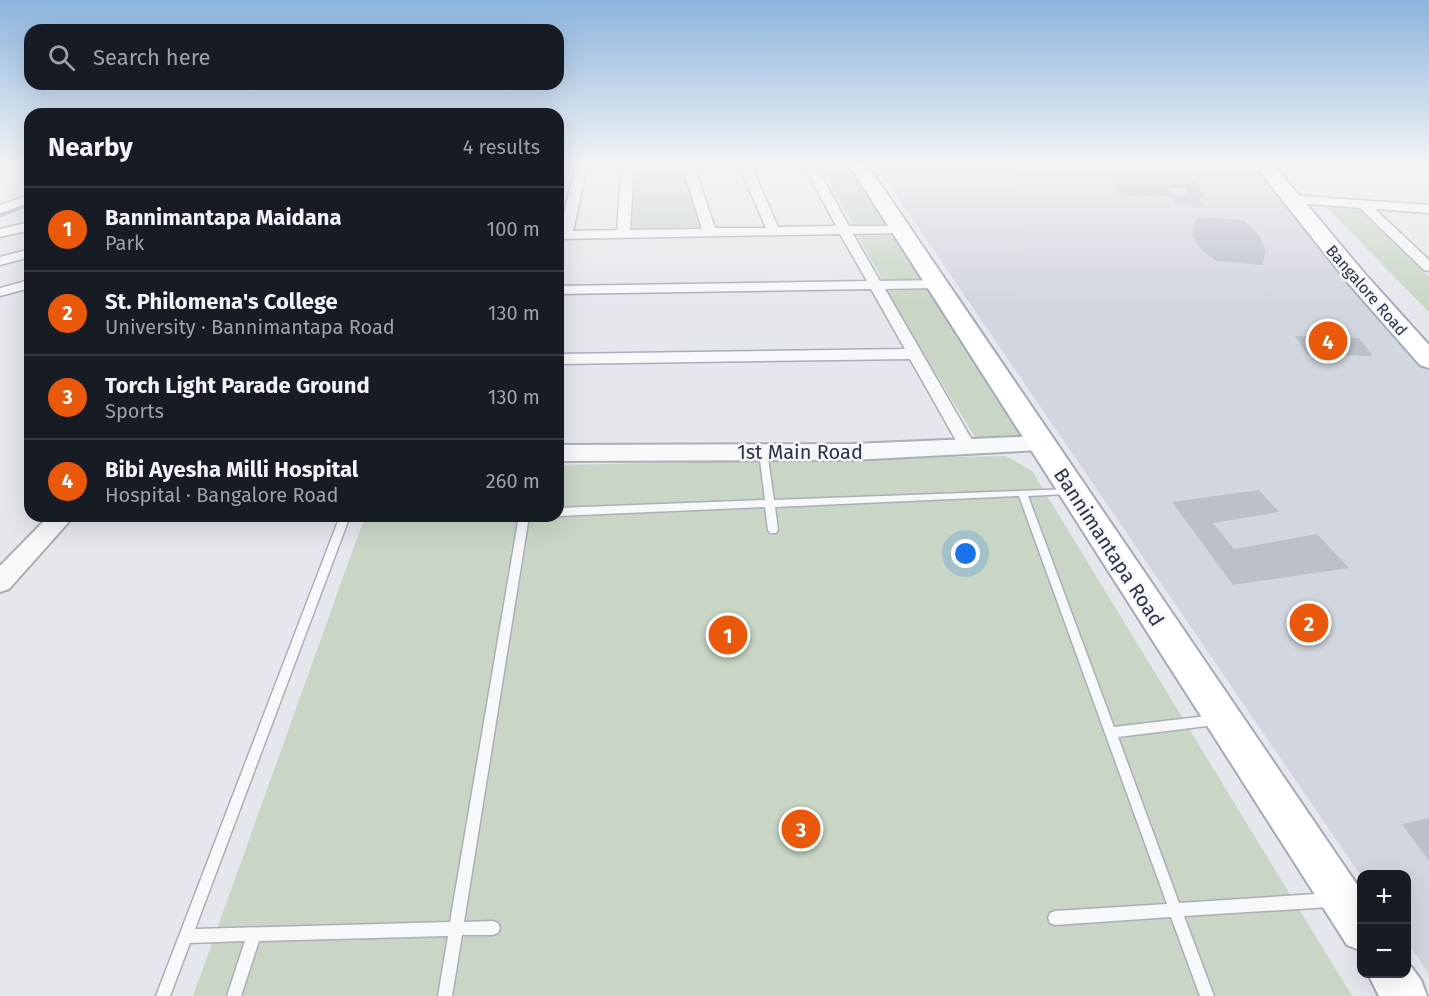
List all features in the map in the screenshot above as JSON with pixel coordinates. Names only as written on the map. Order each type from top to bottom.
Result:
[{"type":"main road","name":"Bannimantapa Road","points":[[888,209],[1358,924]]},
{"type":"main road","name":"Bangalore Road","points":[[1307,209],[1429,360]]},
{"type":"main road","name":"Bangalore Road","points":[[1309,209],[1429,335]]},
{"type":"main road","points":[[1393,978],[1405,996]]},
{"type":"street","points":[[564,228],[569,209]]},
{"type":"street","points":[[623,234],[625,209]]},
{"type":"street","points":[[702,209],[710,233]]},
{"type":"street","points":[[764,209],[774,232]]},
{"type":"street","points":[[833,209],[968,447]]},
{"type":"street","points":[[1369,209],[1429,267]]},
{"type":"street","points":[[1411,209],[1427,211]]},
{"type":"street","points":[[0,233],[24,227]]},
{"type":"street","points":[[564,235],[901,230]]},
{"type":"street","points":[[0,261],[24,255]]},
{"type":"street","points":[[564,290],[937,284]]},
{"type":"street","points":[[0,292],[24,286]]},
{"type":"street","points":[[564,359],[915,354]]},
{"type":"street","name":"1st Main Road","points":[[564,453],[852,452],[1041,443]]},
{"type":"street","points":[[0,582],[57,522]]},
{"type":"lane","points":[[763,452],[773,530]]},
{"type":"lane","points":[[564,512],[1073,491]]},
{"type":"lane","points":[[1022,493],[1207,996]]},
{"type":"lane","points":[[163,996],[343,522]]},
{"type":"lane","points":[[445,996],[524,522]]},
{"type":"lane","points":[[1110,733],[1223,719]]},
{"type":"lane","points":[[1055,918],[1341,899]]},
{"type":"lane","points":[[186,936],[493,928]]},
{"type":"lane","points":[[234,996],[254,934]]},
{"type":"shaded area","points":[[906,209],[1288,209],[1429,371],[1429,974],[1411,947],[1411,870],[1357,870]]},
{"type":"green space","points":[[632,209],[695,209],[702,230],[630,231]]},
{"type":"green space","points":[[845,209],[880,209],[890,225],[855,227]]},
{"type":"green space","points":[[1328,209],[1360,210],[1429,277],[1429,312]]},
{"type":"green space","points":[[897,235],[926,279],[883,281],[858,236]]},
{"type":"green space","points":[[929,289],[1027,437],[976,439],[885,291]]},
{"type":"green space","points":[[1006,456],[1032,471],[1352,996],[193,996],[363,522],[564,522],[564,465]]},
{"type":"building","points":[[1199,217],[1243,220],[1259,235],[1266,251],[1262,265],[1216,261],[1201,249],[1193,237],[1193,226]]},
{"type":"building","points":[[1295,336],[1359,338],[1373,356],[1307,354]]},
{"type":"building","points":[[1259,490],[1279,512],[1213,523],[1234,549],[1317,534],[1349,568],[1233,585],[1172,502]]},
{"type":"building","points":[[1429,818],[1429,861],[1402,824]]},
{"type":"waterway","points":[[0,216],[16,209]]},
{"type":"place","name":"Bibi Ayesha Milli Hospital","points":[[1328,341]]},
{"type":"place","name":"St. Philomena's College","points":[[1309,623]]},
{"type":"place","name":"Bannimantapa Maidana","points":[[728,635]]},
{"type":"place","name":"Torch Light Parade Ground","points":[[801,829]]}]
